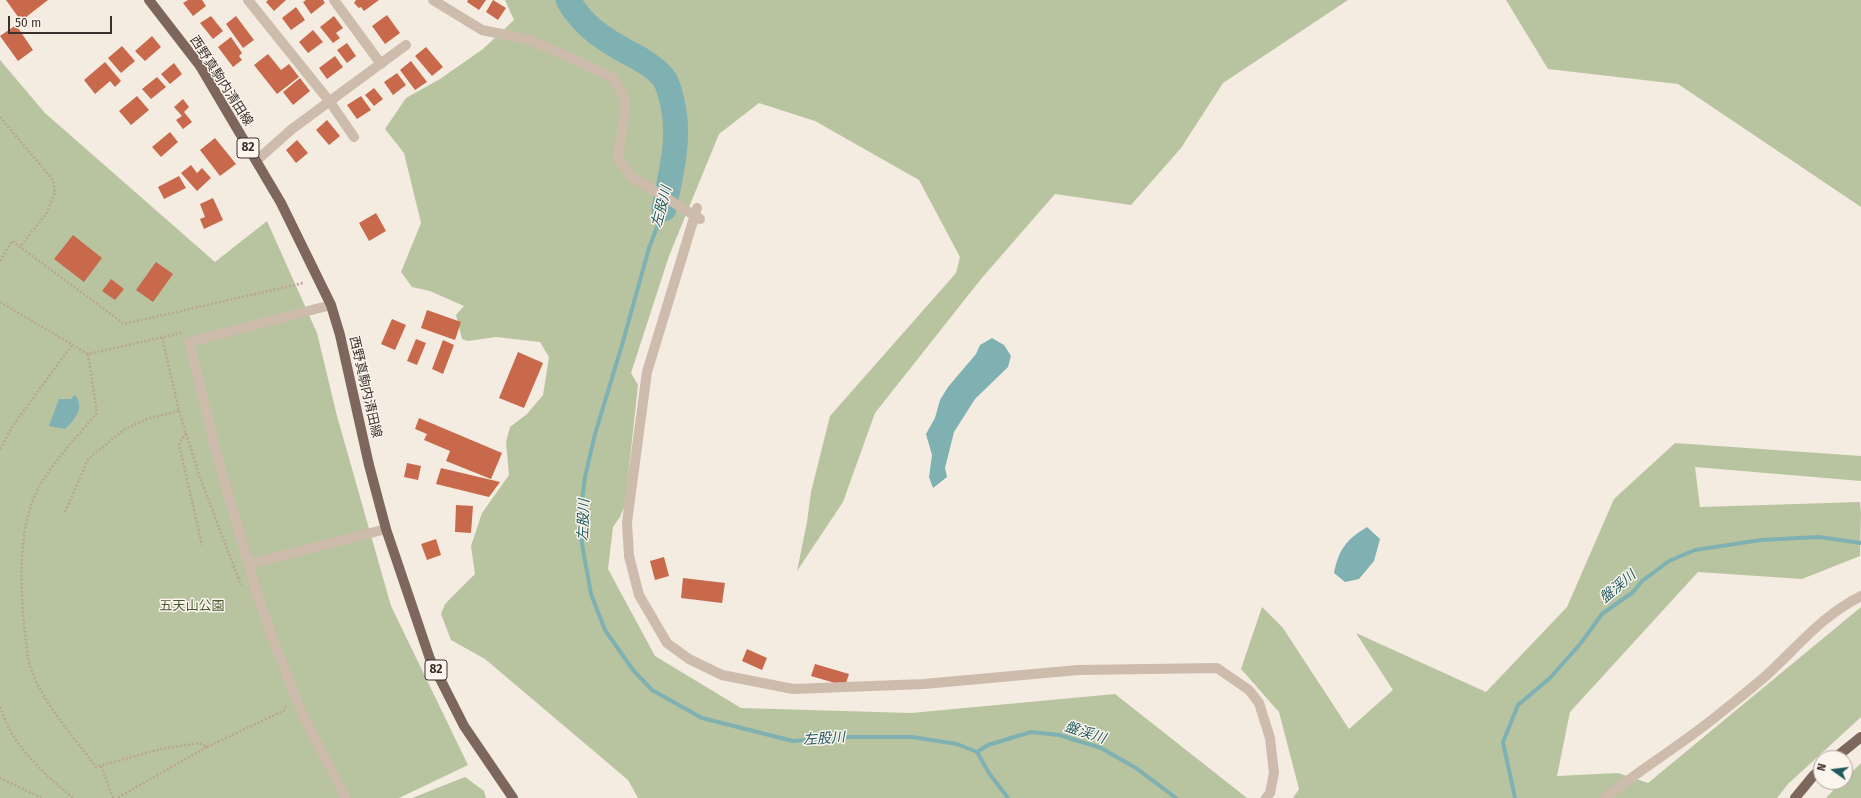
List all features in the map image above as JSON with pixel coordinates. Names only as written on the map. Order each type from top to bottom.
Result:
[{"type":"main road","name":"西野真駒内清田線","points":[[149,0],[200,66],[280,203],[331,305],[340,335],[369,465],[386,528],[430,659],[464,726],[513,798]]},
{"type":"main road","points":[[1845,750],[1861,737]]},
{"type":"main road","points":[[1795,798],[1813,776]]},
{"type":"street","points":[[248,0],[330,102],[354,137]]},
{"type":"street","points":[[334,0],[381,64]]},
{"type":"street","points":[[433,0],[482,30],[531,40],[614,78],[626,102],[618,157],[630,176],[700,220]]},
{"type":"street","points":[[256,161],[292,129],[406,45]]},
{"type":"street","points":[[697,208],[647,372],[628,522],[629,556],[639,595],[667,643],[689,660],[722,675],[793,689],[924,684],[1078,670],[1217,668],[1249,690],[1259,703],[1270,738],[1274,773],[1270,793],[1266,798]]},
{"type":"street","points":[[331,305],[189,342],[216,452],[273,639],[302,716],[346,798]]},
{"type":"street","points":[[249,564],[386,528]]},
{"type":"street","points":[[1605,798],[1621,785],[1696,733],[1770,672],[1815,627],[1841,606],[1861,596]]},
{"type":"path","points":[[0,117],[54,180],[55,193],[46,214],[20,247]]},
{"type":"path","points":[[0,261],[12,241],[124,324],[303,283]]},
{"type":"path","points":[[0,302],[88,354],[186,332]]},
{"type":"path","points":[[162,337],[179,411],[199,475],[243,591]]},
{"type":"path","points":[[0,449],[16,421],[72,345]]},
{"type":"path","points":[[88,354],[96,413],[56,461],[39,488],[28,517],[21,564],[24,618],[31,669],[48,701],[96,767],[161,749],[199,743],[207,747]]},
{"type":"path","points":[[65,512],[88,459],[125,429],[147,419],[179,411]]},
{"type":"path","points":[[186,433],[180,444],[202,545]]},
{"type":"path","points":[[116,798],[207,747],[285,710],[287,703]]},
{"type":"path","points":[[0,707],[10,730],[29,757],[56,785],[73,798]]},
{"type":"path","points":[[101,766],[113,798]]},
{"type":"path","points":[[0,778],[42,798]]},
{"type":"green space","points":[[505,0],[1348,0],[1223,83],[1181,148],[1131,205],[1055,194],[981,279],[875,413],[843,502],[797,571],[807,522],[811,492],[830,416],[956,273],[960,257],[919,180],[815,121],[759,103],[719,134],[669,256],[631,373],[638,385],[625,505],[620,517],[613,527],[608,569],[655,656],[741,708],[911,713],[1115,694],[1247,798],[638,798],[628,780],[485,659],[451,640],[441,614],[445,604],[475,574],[471,546],[482,513],[509,475],[506,442],[510,427],[527,414],[543,395],[549,357],[540,342],[496,337],[468,341],[462,339],[456,315],[464,306],[430,291],[412,287],[401,272],[421,223],[404,153],[385,129],[406,98],[440,79],[483,49],[514,20]]},
{"type":"green space","points":[[1506,0],[1861,0],[1861,207],[1678,84],[1548,69]]},
{"type":"green space","name":"五天山公園","points":[[0,60],[45,113],[215,262],[267,221],[317,333],[337,416],[391,606],[468,765],[399,798],[0,798]]},
{"type":"green space","points":[[1675,443],[1861,456],[1861,481],[1695,467],[1700,507],[1860,502],[1860,556],[1802,579],[1698,572],[1570,712],[1557,776],[1618,773],[1648,783],[1861,607],[1861,717],[1825,750],[1813,750],[1813,761],[1788,784],[1777,798],[1293,798],[1299,789],[1279,712],[1241,669],[1262,607],[1283,628],[1349,729],[1393,690],[1356,633],[1486,692],[1567,607],[1614,499]]},
{"type":"green space","points":[[1861,763],[1861,798],[1826,798],[1834,790],[1853,790],[1853,771]]},
{"type":"green space","points":[[465,777],[484,791],[486,798],[412,798]]},
{"type":"water","points":[[992,338],[1004,345],[1011,356],[1008,367],[975,399],[954,432],[945,468],[947,477],[933,488],[929,477],[932,455],[926,434],[935,418],[940,400],[948,387],[976,354],[980,345]]},
{"type":"water","points":[[75,395],[78,400],[79,409],[72,422],[65,429],[49,426],[59,399],[71,399]]},
{"type":"water","points":[[1367,527],[1380,539],[1374,561],[1359,579],[1345,582],[1334,573],[1338,558],[1344,546],[1354,536]]},
{"type":"building","points":[[6,0],[48,0],[21,21]]},
{"type":"building","points":[[188,0],[202,0],[206,6],[193,16],[183,3]]},
{"type":"building","points":[[268,0],[286,0],[274,11],[266,2]]},
{"type":"building","points":[[306,0],[323,0],[325,3],[311,14],[303,2]]},
{"type":"building","points":[[356,0],[379,0],[364,11],[361,7],[359,8],[354,3]]},
{"type":"building","points":[[468,0],[486,0],[479,10],[467,2]]},
{"type":"building","points":[[493,0],[506,8],[498,20],[486,12]]},
{"type":"building","points":[[296,7],[305,20],[291,30],[282,18]]},
{"type":"building","points":[[387,15],[400,33],[385,44],[372,26]]},
{"type":"building","points":[[211,16],[223,31],[213,39],[200,23]]},
{"type":"building","points":[[236,16],[254,40],[243,48],[226,24]]},
{"type":"building","points":[[334,16],[343,28],[336,33],[340,38],[333,43],[320,27]]},
{"type":"building","points":[[16,25],[33,50],[18,61],[0,36]]},
{"type":"building","points":[[313,30],[323,42],[308,53],[299,42]]},
{"type":"building","points":[[152,36],[161,47],[145,61],[135,51]]},
{"type":"building","points":[[231,37],[242,53],[239,56],[242,60],[233,67],[218,47]]},
{"type":"building","points":[[347,43],[356,56],[347,63],[337,50]]},
{"type":"building","points":[[122,46],[135,61],[121,73],[108,58]]},
{"type":"building","points":[[426,47],[443,67],[432,76],[415,56]]},
{"type":"building","points":[[268,54],[281,70],[289,64],[299,77],[277,94],[254,65]]},
{"type":"building","points":[[335,56],[343,67],[327,79],[319,68]]},
{"type":"building","points":[[411,61],[427,82],[415,90],[400,70]]},
{"type":"building","points":[[105,62],[121,81],[115,87],[110,81],[95,94],[84,80]]},
{"type":"building","points":[[174,63],[182,74],[170,84],[161,74]]},
{"type":"building","points":[[397,73],[406,85],[393,95],[384,82]]},
{"type":"building","points":[[157,77],[166,87],[151,99],[142,89]]},
{"type":"building","points":[[300,78],[310,91],[293,105],[283,92]]},
{"type":"building","points":[[374,88],[383,99],[374,106],[365,95]]},
{"type":"building","points":[[137,96],[149,110],[131,125],[119,111]]},
{"type":"building","points":[[361,96],[371,110],[357,119],[347,105]]},
{"type":"building","points":[[183,99],[189,107],[184,112],[192,122],[183,129],[176,120],[182,116],[174,107]]},
{"type":"building","points":[[327,120],[340,136],[329,145],[316,130]]},
{"type":"building","points":[[170,132],[178,142],[161,157],[152,147]]},
{"type":"building","points":[[215,138],[236,164],[220,176],[200,150]]},
{"type":"building","points":[[297,140],[308,153],[296,163],[286,150]]},
{"type":"building","points":[[191,165],[197,173],[202,168],[211,178],[197,191],[181,173]]},
{"type":"building","points":[[179,176],[186,188],[164,199],[158,187]]},
{"type":"building","points":[[213,198],[223,220],[204,229],[200,219],[205,217],[200,204]]},
{"type":"building","points":[[376,213],[386,231],[369,241],[359,223]]},
{"type":"building","points":[[73,235],[102,258],[84,282],[54,259]]},
{"type":"building","points":[[156,262],[173,274],[153,302],[136,290]]},
{"type":"building","points":[[111,279],[124,289],[115,300],[102,291]]},
{"type":"building","points":[[427,310],[461,322],[455,340],[421,328]]},
{"type":"building","points":[[392,319],[406,325],[395,350],[381,344]]},
{"type":"building","points":[[416,339],[426,343],[417,365],[407,361]]},
{"type":"building","points":[[443,340],[454,345],[443,374],[432,369]]},
{"type":"building","points":[[518,352],[543,363],[524,408],[499,398]]},
{"type":"building","points":[[419,418],[502,453],[491,479],[446,461],[450,451],[424,440],[427,434],[415,429]]},
{"type":"building","points":[[407,463],[421,466],[418,480],[404,477]]},
{"type":"building","points":[[441,468],[500,482],[489,497],[436,484]]},
{"type":"building","points":[[456,505],[473,506],[471,533],[455,532]]},
{"type":"building","points":[[436,539],[441,555],[427,560],[421,544]]},
{"type":"building","points":[[664,557],[669,576],[655,580],[650,561]]},
{"type":"building","points":[[683,578],[725,583],[722,603],[681,598]]},
{"type":"building","points":[[747,649],[767,658],[762,670],[742,661]]},
{"type":"building","points":[[815,664],[849,674],[845,686],[811,676]]},
{"type":"waterway","name":"左股川","points":[[568,0],[580,17],[594,31],[649,65],[662,76],[666,83],[672,101],[676,128],[674,155],[664,209]]},
{"type":"waterway","name":"左股川","points":[[664,209],[649,248],[595,434],[585,477],[582,501],[582,544],[591,594],[605,630],[633,670],[652,690],[702,718],[793,741],[851,737],[912,737],[957,744],[977,752],[989,773],[1008,798]]},
{"type":"waterway","name":"盤渓川","points":[[1515,798],[1503,742],[1518,705],[1550,678],[1581,643],[1602,614],[1633,592],[1642,581],[1669,561],[1695,550],[1761,540],[1819,537],[1861,543]]},
{"type":"waterway","name":"盤渓川","points":[[977,752],[988,745],[1031,732],[1059,735],[1101,748],[1136,768],[1176,798]]}]
